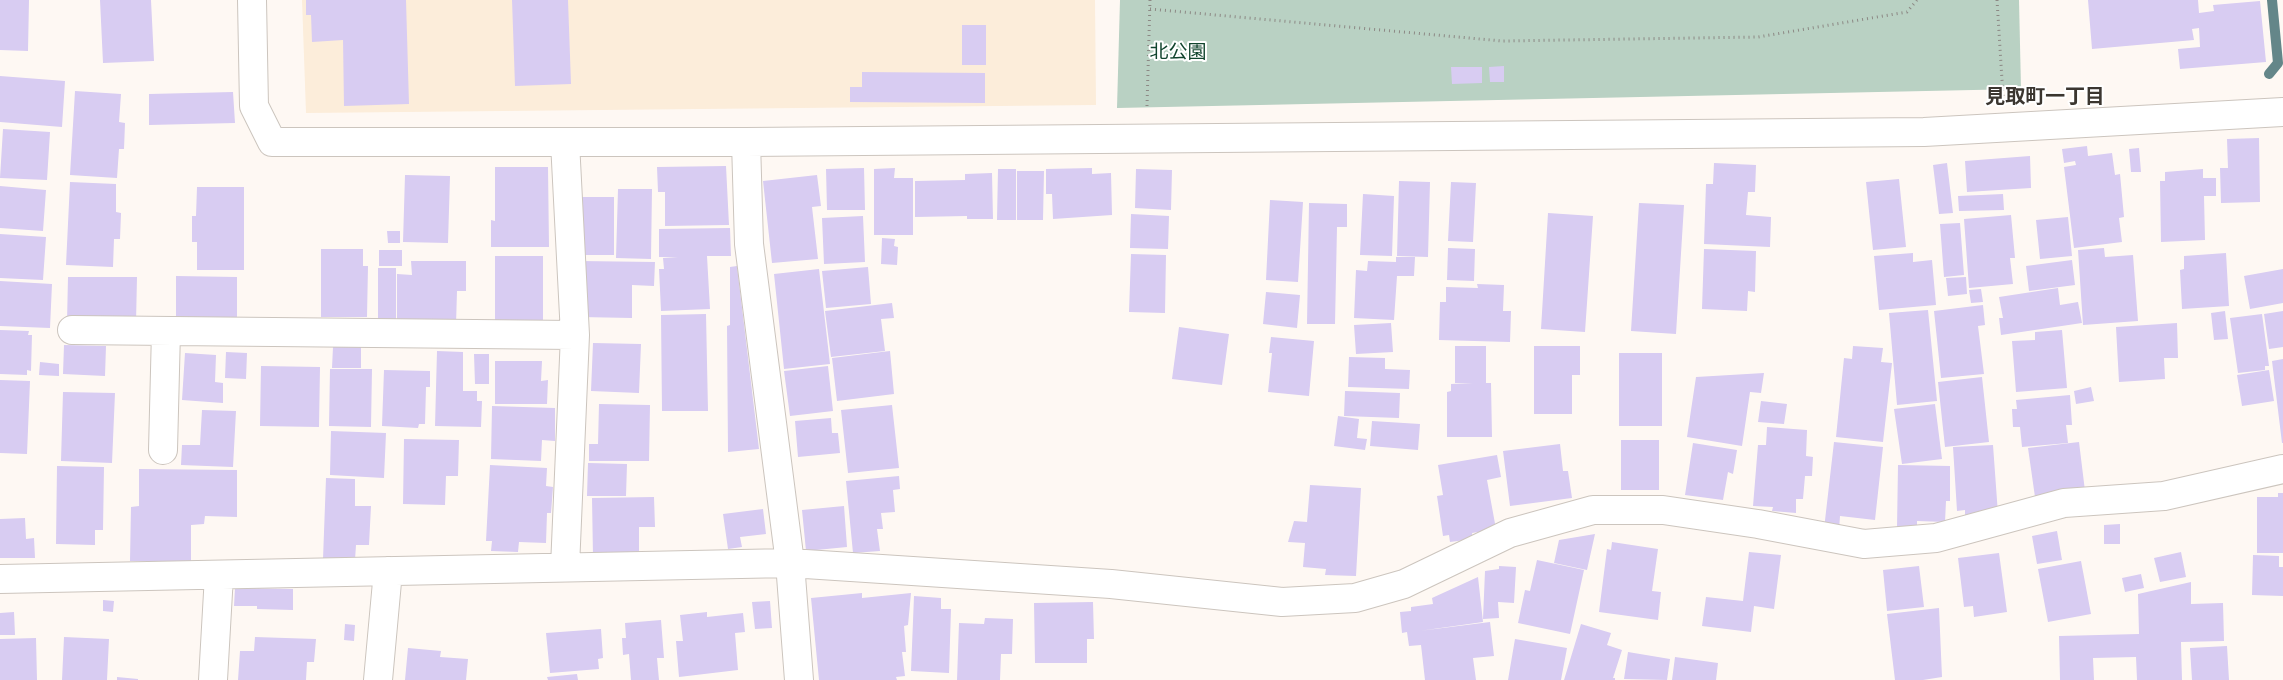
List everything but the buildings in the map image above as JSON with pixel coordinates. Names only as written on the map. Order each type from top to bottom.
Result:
[{"type":"street","points":[[252,0],[254,106],[272,142],[746,142],[1924,132],[2283,112]]},
{"type":"street","points":[[565,142],[575,335],[565,567]]},
{"type":"street","points":[[746,142],[748,244],[790,562],[799,680]]},
{"type":"street","points":[[72,330],[575,335]]},
{"type":"street","points":[[162,450],[166,331]]},
{"type":"street","points":[[0,579],[790,562],[1111,584],[1282,602],[1355,598],[1404,584],[1510,533],[1592,510],[1663,510],[1758,524],[1864,544],[1936,538],[2064,503],[2164,496],[2283,469]]},
{"type":"street","points":[[378,680],[388,571]]},
{"type":"street","points":[[212,680],[219,575]]},
{"type":"path","points":[[1146,139],[1150,0]]},
{"type":"path","points":[[1150,9],[1502,41],[1758,37],[1907,12],[1917,0]]},
{"type":"path","points":[[1997,0],[2005,127]]},
{"type":"shaded area","points":[[302,0],[1095,0],[1096,105],[306,113]]},
{"type":"green space","name":"北公園","points":[[1120,0],[2019,0],[2021,89],[1117,108]]},
{"type":"waterway","points":[[2269,74],[2278,63],[2272,0]]},
{"type":"district","name":"見取町一丁目","points":[[2045,98]]}]
